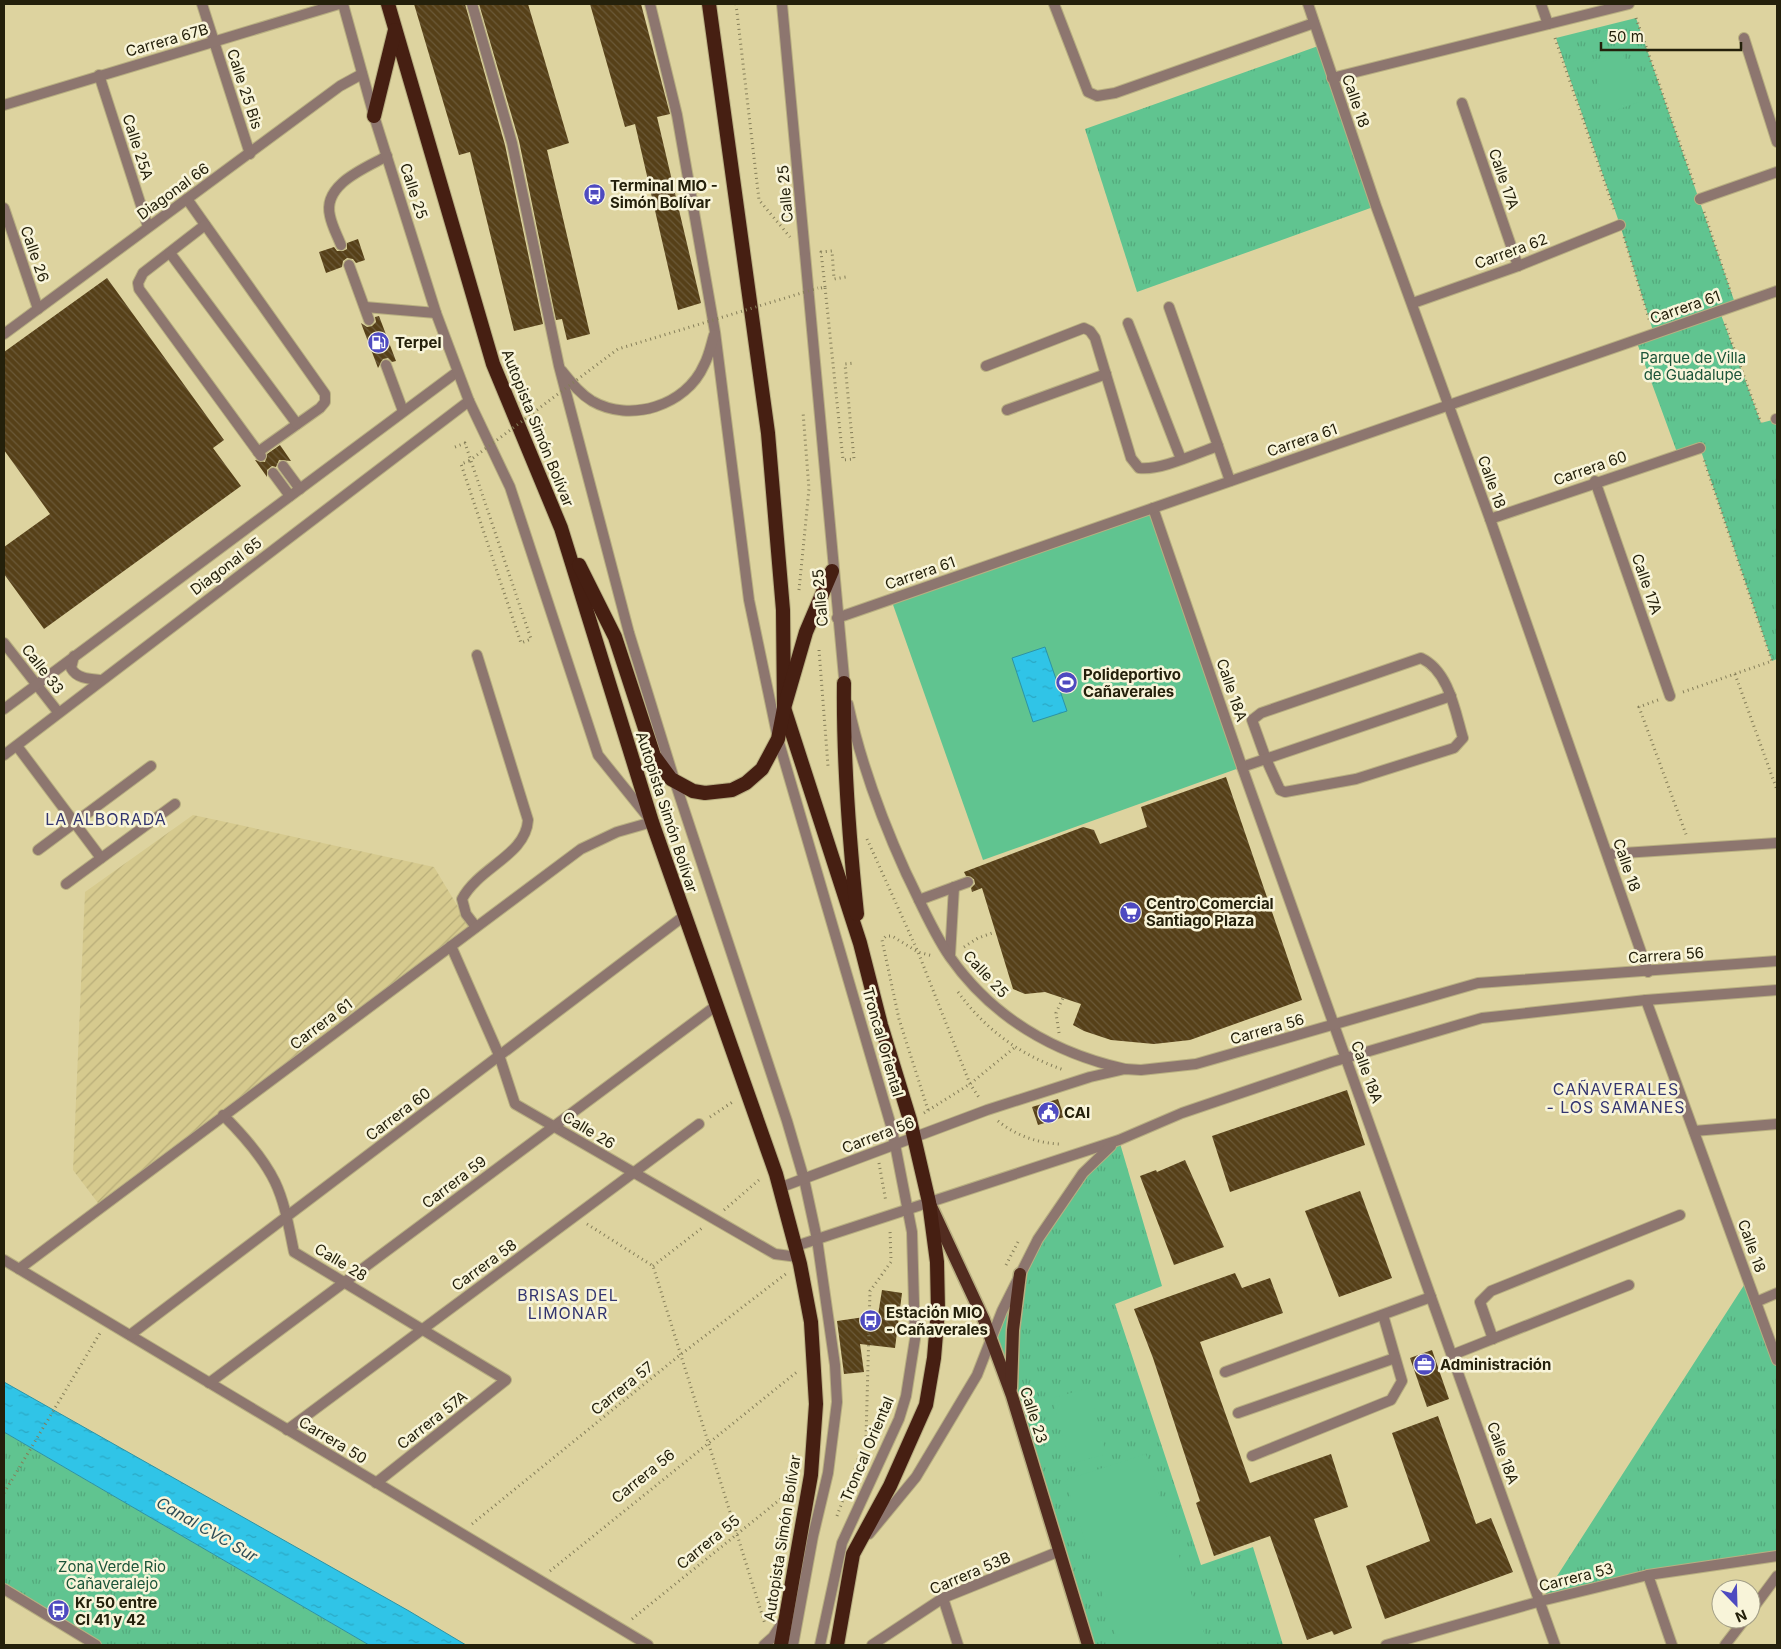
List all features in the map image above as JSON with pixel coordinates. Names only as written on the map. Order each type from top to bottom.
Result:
[{"type":"highway","name":"Autopista Simón Bolívar","points":[[388,4],[494,364],[560,528],[652,822],[780,1188],[798,1256],[811,1322],[816,1404],[811,1475],[784,1619],[781,1645]]},
{"type":"highway","points":[[709,4],[768,433],[782,610],[784,708],[860,942],[881,1024],[914,1138],[929,1202],[937,1262],[938,1310],[934,1358],[926,1405],[890,1486],[853,1554],[837,1645]]},
{"type":"highway","points":[[374,116],[395,29]]},
{"type":"highway","points":[[560,528],[616,637],[654,756],[660,767],[675,782],[692,791],[705,793],[732,790],[746,783],[762,769],[778,739],[784,708],[806,632],[832,571]]},
{"type":"highway","points":[[844,683],[843,752],[847,820],[860,942]]},
{"type":"main road","name":"Calle 23","points":[[929,1202],[937,1215],[984,1320],[990,1341],[1012,1396],[1088,1645]]},
{"type":"main road","points":[[1012,1396],[1013,1330],[1020,1274]]},
{"type":"street","name":"Calle 25 Bis","points":[[202,4],[250,154]]},
{"type":"street","name":"Carrera 67B","points":[[4,105],[341,4]]},
{"type":"street","name":"Calle 25","points":[[341,4],[386,156],[436,313],[469,401],[510,487],[598,755],[652,822]]},
{"type":"street","name":"Troncal Oriental","points":[[472,4],[512,143],[559,366],[629,633],[675,782],[787,1121],[804,1179],[817,1239],[835,1365],[837,1402],[828,1473],[813,1536],[793,1645]]},
{"type":"street","name":"Troncal Oriental","points":[[650,4],[677,115],[715,332],[749,600],[778,739],[878,1079],[908,1209],[914,1280],[915,1338],[906,1396],[899,1419],[842,1543],[820,1645]]},
{"type":"street","name":"Calle 25","points":[[782,4],[786,27],[832,571],[844,683],[859,754],[883,822],[919,900],[950,956],[984,997],[1033,1034],[1076,1056],[1125,1069]]},
{"type":"street","points":[[1054,4],[1088,92],[1097,96],[1115,93],[1314,23]]},
{"type":"street","name":"Calle 18","points":[[1308,4],[1332,78],[1490,519],[1648,972]]},
{"type":"street","points":[[1541,4],[1548,24]]},
{"type":"street","points":[[1332,78],[1548,24],[1591,8],[1629,4]]},
{"type":"street","points":[[1744,38],[1777,142]]},
{"type":"street","name":"Diagonal 66","points":[[4,334],[340,86],[362,74]]},
{"type":"street","name":"Calle 25A","points":[[99,75],[148,227]]},
{"type":"street","name":"Calle 17A","points":[[1462,103],[1518,266]]},
{"type":"street","points":[[341,245],[329,214],[333,192],[341,184],[386,156]]},
{"type":"street","points":[[1700,199],[1777,172]]},
{"type":"street","points":[[187,200],[205,225],[325,394],[323,405],[259,454],[139,289],[138,282],[143,273],[205,225]]},
{"type":"street","name":"Calle 26","points":[[4,208],[38,309]]},
{"type":"street","name":"Carrera 62","points":[[1412,303],[1518,266],[1620,226]]},
{"type":"street","points":[[170,253],[297,424]]},
{"type":"street","points":[[349,265],[369,320]]},
{"type":"street","name":"Carrera 61","points":[[837,618],[1777,291]]},
{"type":"street","points":[[365,307],[436,313]]},
{"type":"street","points":[[1169,307],[1230,481]]},
{"type":"street","points":[[1128,323],[1180,459]]},
{"type":"street","points":[[986,366],[1084,328],[1090,331],[1095,338],[1132,458],[1139,468],[1148,469],[1218,446]]},
{"type":"street","points":[[559,366],[577,390],[593,401],[612,409],[633,411],[650,409],[671,401],[690,386],[704,366],[715,332]]},
{"type":"street","points":[[386,365],[403,411]]},
{"type":"street","name":"Diagonal 65","points":[[4,710],[457,372]]},
{"type":"street","points":[[1007,410],[1106,374]]},
{"type":"street","name":"Diagonal 65","points":[[4,756],[58,712],[469,401]]},
{"type":"street","name":"Carrera 60","points":[[1490,519],[1700,448]]},
{"type":"street","points":[[283,466],[300,489]]},
{"type":"street","points":[[273,473],[290,496]]},
{"type":"street","name":"Calle 17A","points":[[1595,482],[1670,696]]},
{"type":"street","name":"Calle 18A","points":[[1153,508],[1242,767],[1541,1601],[1555,1645]]},
{"type":"street","name":"Calle 33","points":[[4,643],[58,712]]},
{"type":"street","points":[[476,927],[466,914],[462,900],[477,878],[521,843],[528,830],[528,820],[477,655]]},
{"type":"street","points":[[74,656],[71,668],[73,672],[86,679],[101,680]]},
{"type":"street","points":[[1421,658],[1432,664],[1451,696],[1463,738],[1454,748],[1356,778],[1285,792],[1280,790],[1266,759],[1252,720],[1261,713],[1421,658]]},
{"type":"street","points":[[1242,767],[1451,696]]},
{"type":"street","points":[[17,746],[101,858]]},
{"type":"street","points":[[38,850],[151,766]]},
{"type":"street","points":[[66,884],[175,804]]},
{"type":"street","name":"Carrera 61","points":[[19,1269],[581,849],[617,832],[652,822]]},
{"type":"street","points":[[1608,854],[1777,843]]},
{"type":"street","points":[[919,900],[968,882]]},
{"type":"street","points":[[950,956],[954,887]]},
{"type":"street","name":"Carrera 60","points":[[130,1335],[684,916]]},
{"type":"street","name":"Calle 26","points":[[451,946],[500,1055],[515,1104],[775,1254],[798,1256]]},
{"type":"street","name":"Carrera 56","points":[[780,1188],[987,1110],[1090,1077],[1125,1069],[1149,1070],[1196,1064],[1334,1026],[1478,983],[1648,972],[1777,961]]},
{"type":"street","points":[[798,1256],[817,1239],[1119,1140],[1182,1112],[1347,1058],[1482,1018],[1646,1000],[1777,990]]},
{"type":"street","name":"Calle 18","points":[[1646,1000],[1777,1360]]},
{"type":"street","name":"Carrera 59","points":[[209,1383],[717,1005]]},
{"type":"street","name":"Calle 28","points":[[223,1115],[254,1150],[275,1181],[287,1217],[294,1252],[506,1380]]},
{"type":"street","name":"Carrera 58","points":[[287,1430],[699,1124]]},
{"type":"street","points":[[1694,1131],[1777,1124]]},
{"type":"street","points":[[853,1554],[916,1477],[937,1445],[977,1375],[990,1341],[1038,1238],[1083,1173],[1100,1155],[1119,1140]]},
{"type":"street","points":[[1492,1339],[1480,1302],[1491,1291],[1680,1215]]},
{"type":"street","name":"Carrera 50","points":[[4,1260],[648,1645]]},
{"type":"street","points":[[1452,1355],[1629,1285]]},
{"type":"street","points":[[1756,1302],[1777,1293]]},
{"type":"street","points":[[1225,1372],[1431,1297]]},
{"type":"street","points":[[1252,1456],[1391,1400],[1402,1380],[1383,1315]]},
{"type":"street","points":[[1238,1413],[1395,1358]]},
{"type":"street","name":"Carrera 57A","points":[[376,1483],[506,1380]]},
{"type":"street","name":"Carrera 53B","points":[[872,1645],[943,1598],[1060,1551]]},
{"type":"street","name":"Carrera 53","points":[[1386,1645],[1541,1601],[1648,1575],[1777,1556]]},
{"type":"street","points":[[1648,1575],[1672,1645]]},
{"type":"street","points":[[1761,1598],[1777,1576]]},
{"type":"street","points":[[4,1589],[96,1645]]},
{"type":"street","points":[[943,1598],[958,1645]]},
{"type":"street","points":[[764,1645],[773,1637],[784,1619]]},
{"type":"street","points":[[1725,1645],[1737,1629]]},
{"type":"path","points":[[736,4],[759,200],[792,239]]},
{"type":"path","points":[[1636,18],[1736,306]]},
{"type":"path","points":[[1556,38],[1620,226],[1654,334]]},
{"type":"path","points":[[846,277],[834,279],[832,251],[821,252],[843,460],[854,459],[844,364],[854,364]]},
{"type":"path","points":[[455,447],[465,443],[531,640],[521,643],[461,464],[469,461],[618,349],[825,287]]},
{"type":"path","points":[[795,289],[796,299]]},
{"type":"path","points":[[1720,311],[1761,424],[1776,419]]},
{"type":"path","points":[[799,592],[809,488],[803,409]]},
{"type":"path","points":[[1692,849],[1639,707],[1772,661],[1700,448]]},
{"type":"path","points":[[806,632],[818,644],[828,772]]},
{"type":"path","points":[[1736,674],[1777,790]]},
{"type":"path","points":[[867,838],[918,952],[970,1084],[987,1110],[1017,1133],[1050,1144],[1065,1144]]},
{"type":"path","points":[[950,956],[978,938],[995,932]]},
{"type":"path","points":[[928,1110],[899,1019],[882,940],[886,936],[892,936],[918,952],[938,957]]},
{"type":"path","points":[[1056,1013],[1063,998]]},
{"type":"path","points":[[970,1084],[1014,1048]]},
{"type":"path","points":[[699,1124],[746,1093]]},
{"type":"path","points":[[866,1438],[870,1292],[891,1262],[888,1216],[878,1151]]},
{"type":"path","points":[[575,1216],[653,1266],[766,1627]]},
{"type":"path","name":"Carrera 57","points":[[460,1533],[680,1355],[798,1256]]},
{"type":"path","points":[[4,1493],[107,1322]]},
{"type":"path","name":"Carrera 56","points":[[538,1580],[814,1359]]},
{"type":"path","name":"Carrera 55","points":[[620,1629],[811,1475]]},
{"type":"shaded area","points":[[193,815],[434,867],[472,930],[101,1207],[73,1170],[85,892]]},
{"type":"green space","name":"Parque de Villa de Guadalupe","points":[[1636,18],[1736,306],[1720,312],[1761,423],[1776,419],[1777,659],[1772,661],[1700,448],[1678,455],[1636,340],[1654,334],[1620,225],[1556,38]]},
{"type":"green space","points":[[1321,45],[1376,206],[1137,292],[1085,129]]},
{"type":"green space","points":[[1622,51],[1639,102],[1608,113],[1591,62]]},
{"type":"green space","name":"Polideportivo Cañaverales","points":[[1153,508],[1242,767],[983,860],[891,599]]},
{"type":"green space","points":[[1777,556],[1777,595],[1766,559]]},
{"type":"green space","points":[[1119,1140],[1162,1286],[1115,1304],[1201,1565],[1253,1547],[1283,1645],[1088,1645],[990,1341],[1060,1205]]},
{"type":"green space","points":[[1748,1279],[1777,1360],[1777,1556],[1648,1575],[1541,1601]]},
{"type":"green space","points":[[1089,1388],[1106,1454],[1070,1464],[1052,1398]]},
{"type":"green space","name":"Zona Verde Rio Cañaveralejo","points":[[4,1432],[369,1645],[96,1645],[4,1589]]},
{"type":"green space","points":[[1146,1454],[1208,1645],[1119,1645],[1065,1480]]},
{"type":"water","points":[[1045,647],[1067,711],[1033,722],[1012,658]]},
{"type":"water","name":"Canal CVC Sur","points":[[4,1382],[466,1645],[369,1645],[4,1432]]},
{"type":"building","points":[[414,4],[465,4],[505,145],[543,324],[514,331],[470,152],[459,155]]},
{"type":"building","points":[[479,4],[528,4],[569,143],[547,150],[590,334],[567,340],[562,319],[556,320],[519,141]]},
{"type":"building","points":[[590,4],[641,4],[670,114],[657,117],[701,303],[678,310],[635,124],[625,127]]},
{"type":"building","points":[[358,239],[365,260],[356,263],[353,259],[347,258],[343,261],[342,267],[326,273],[319,252],[334,247],[337,251],[343,251],[347,249],[347,243]]},
{"type":"building","points":[[107,278],[224,440],[213,448],[241,486],[44,629],[4,574],[4,547],[50,514],[4,450],[4,352]]},
{"type":"building","name":"Terpel","points":[[379,316],[396,361],[392,362],[388,358],[383,359],[378,368],[361,323],[367,327],[372,326],[376,322],[375,317]]},
{"type":"building","points":[[280,445],[291,461],[279,460],[276,467],[272,466],[267,470],[267,477],[255,460],[265,462],[267,454]]},
{"type":"building","name":"Centro Comercial Santiago Plaza","points":[[1226,777],[1302,1000],[1190,1040],[1154,1044],[1111,1040],[1084,1031],[1073,1025],[1081,1004],[1045,992],[1025,994],[1013,989],[982,888],[972,892],[971,888],[975,884],[974,879],[966,876],[964,872],[1083,827],[1094,830],[1100,844],[1147,827],[1141,807]]},
{"type":"building","points":[[1347,1090],[1365,1145],[1230,1192],[1212,1136]]},
{"type":"building","name":"CAI","points":[[1058,1099],[1064,1117],[1038,1125],[1032,1107]]},
{"type":"building","points":[[1185,1160],[1224,1247],[1174,1265],[1140,1176],[1156,1170],[1157,1172]]},
{"type":"building","points":[[1360,1191],[1392,1278],[1339,1297],[1305,1211]]},
{"type":"building","points":[[1235,1273],[1242,1288],[1270,1278],[1283,1313],[1200,1342],[1250,1483],[1331,1454],[1348,1507],[1314,1519],[1352,1628],[1334,1635],[1332,1631],[1307,1640],[1270,1536],[1214,1556],[1196,1503],[1200,1501],[1153,1358],[1134,1309]]},
{"type":"building","points":[[882,1290],[902,1293],[895,1348],[860,1344],[864,1372],[844,1374],[837,1321],[878,1315]]},
{"type":"building","points":[[1432,1350],[1449,1399],[1427,1407],[1410,1358]]},
{"type":"building","points":[[1438,1416],[1476,1524],[1491,1518],[1513,1572],[1385,1619],[1366,1566],[1430,1541],[1392,1433]]},
{"type":"place","name":"Terminal MIO - Simón Bolívar","points":[[594,194]]},
{"type":"place","name":"Terpel","points":[[379,342]]},
{"type":"place","name":"Polideportivo Cañaverales","points":[[1067,683]]},
{"type":"place","name":"Centro Comercial Santiago Plaza","points":[[1130,912]]},
{"type":"place","name":"CAI","points":[[1048,1112]]},
{"type":"place","name":"Estación MIO - Cañaverales","points":[[870,1321]]},
{"type":"place","name":"Administración","points":[[1424,1364]]},
{"type":"place","name":"Kr 50 entre Cl 41 y 42","points":[[59,1611]]},
{"type":"district","name":"LA ALBORADA","points":[[106,819]]},
{"type":"district","name":"CAÑAVERALES - LOS SAMANES","points":[[1616,1098]]},
{"type":"district","name":"BRISAS DEL LIMONAR","points":[[568,1304]]}]
